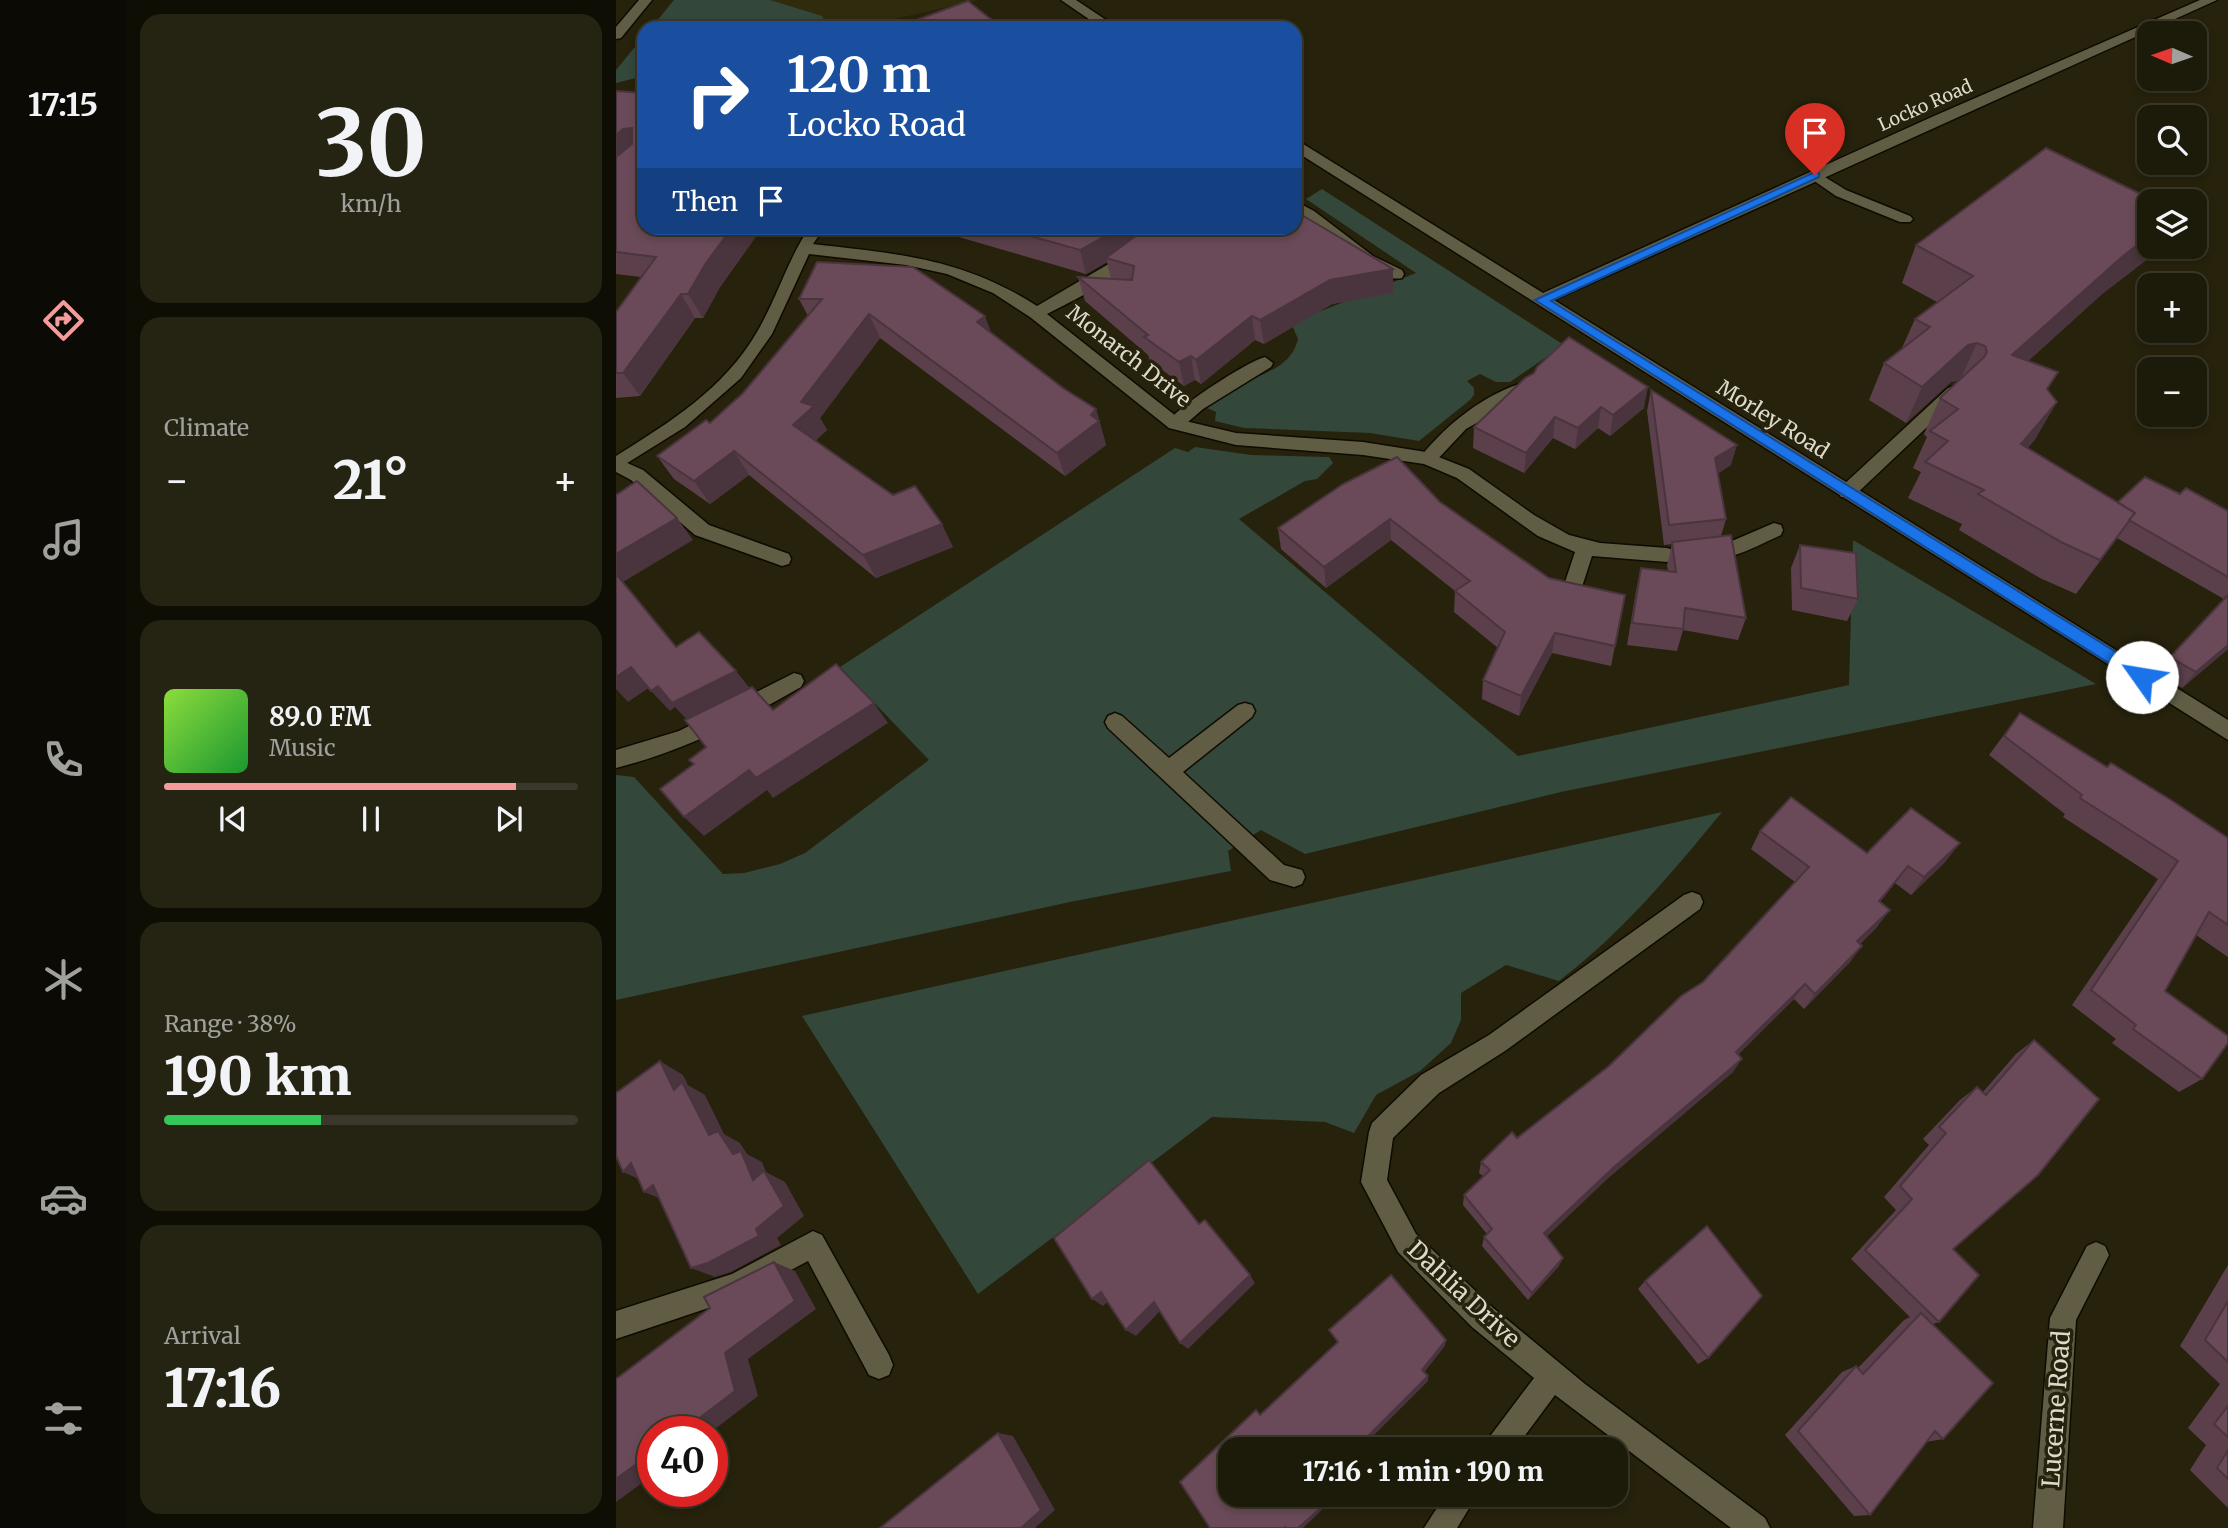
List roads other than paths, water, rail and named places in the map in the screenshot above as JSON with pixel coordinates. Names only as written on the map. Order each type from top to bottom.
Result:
[{"type":"street","points":[[616,35],[646,0]]},
{"type":"street","points":[[1067,0],[1100,21]]},
{"type":"street","name":"Locko Road","points":[[1541,300],[1815,175],[2211,0]]},
{"type":"street","name":"Morley Road","points":[[1302,149],[2228,731]]},
{"type":"street","points":[[1815,175],[1842,193],[1905,219]]},
{"type":"street","points":[[1302,211],[1372,265],[1396,274]]},
{"type":"street","points":[[616,464],[690,416],[750,357],[766,331],[802,248],[811,235]]},
{"type":"street","points":[[1036,313],[1090,286],[1122,265],[1153,235]]},
{"type":"street","name":"Monarch Drive","points":[[802,248],[906,260],[951,270],[999,289],[1036,313],[1175,424],[1199,433],[1246,441],[1365,447],[1428,459],[1468,476],[1545,531],[1563,541],[1585,548],[1667,555],[1735,547],[1774,530]]},
{"type":"street","points":[[1175,424],[1197,405],[1265,363]]},
{"type":"street","points":[[1428,459],[1443,440],[1470,415],[1524,388]]},
{"type":"street","points":[[1847,492],[1959,388]]},
{"type":"street","points":[[616,464],[637,475],[702,530],[782,559]]},
{"type":"street","points":[[1573,588],[1585,548]]},
{"type":"street","points":[[616,759],[684,739],[794,681]]},
{"type":"street","points":[[1168,771],[1245,711]]},
{"type":"street","points":[[1115,722],[1278,873],[1294,877]]},
{"type":"street","name":"Dahlia Drive","points":[[1692,902],[1496,1043],[1430,1084],[1381,1132],[1374,1182],[1407,1243],[1482,1317],[1553,1375],[1755,1528]]},
{"type":"street","points":[[616,1325],[738,1285],[813,1244],[879,1365]]},
{"type":"street","name":"Lucerne Road","points":[[2048,1528],[2063,1318],[2096,1255]]},
{"type":"street","points":[[1506,1437],[1553,1375]]},
{"type":"street","points":[[1438,1528],[1454,1507]]}]
